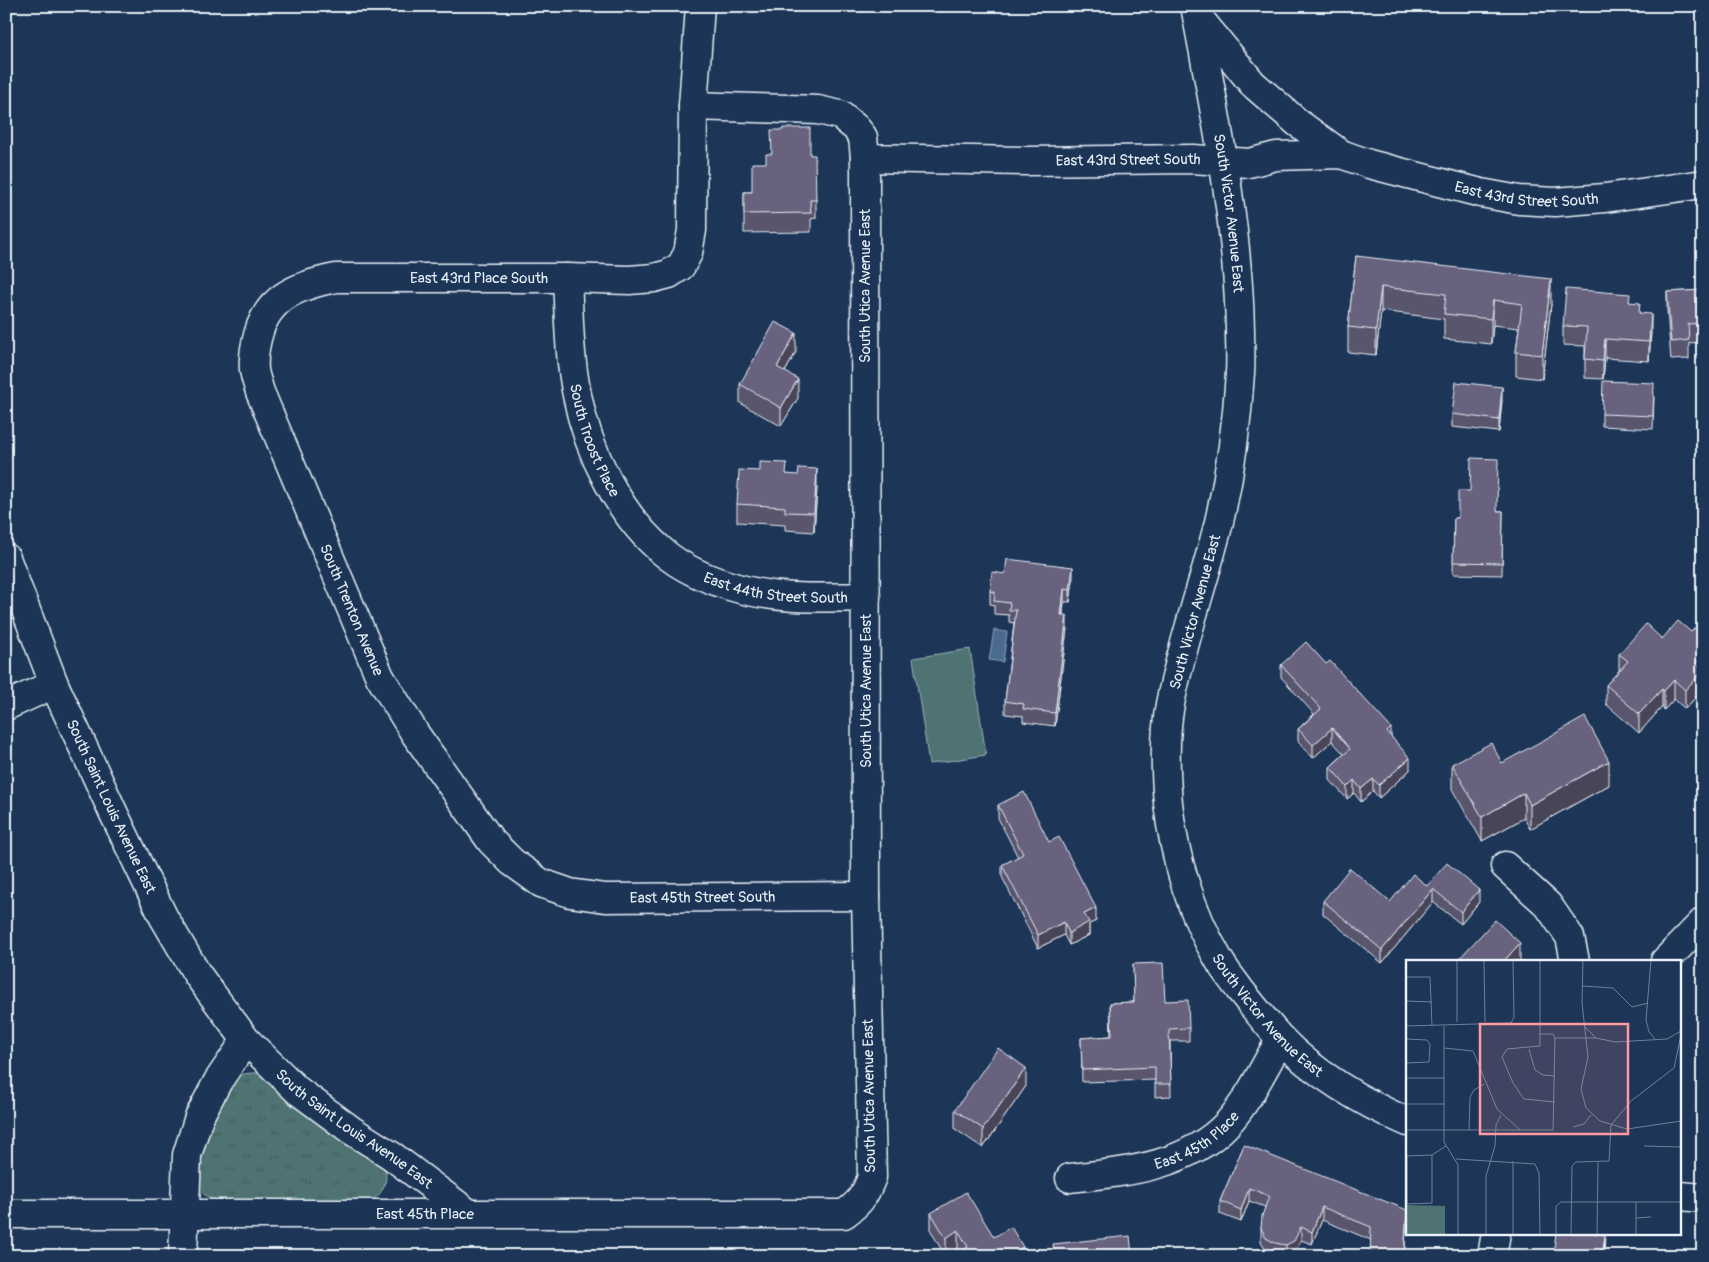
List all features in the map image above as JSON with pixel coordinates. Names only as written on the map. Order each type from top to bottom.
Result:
[{"type":"street","points":[[700,6],[693,106],[818,110],[840,115],[856,128],[863,137],[865,158]]},
{"type":"street","points":[[1196,11],[1253,84],[1298,123],[1341,154]]},
{"type":"street","name":"South Victor Avenue East","points":[[1196,11],[1223,162],[1233,233],[1239,293],[1240,370],[1236,432],[1219,523],[1170,705],[1164,749],[1171,831],[1197,917],[1219,962],[1248,1001],[1281,1039],[1313,1066],[1347,1091],[1406,1121]]},
{"type":"street","name":"East 43rd Place South","points":[[280,299],[294,290],[315,282],[336,278],[567,278],[629,280],[654,278],[669,274],[680,266],[688,253],[692,230],[693,106]]},
{"type":"street","name":"East 43rd Street South","points":[[865,158],[1026,161],[1193,159],[1250,163],[1276,156],[1341,154],[1369,164],[1481,193],[1519,200],[1555,202],[1605,198],[1703,184]]},
{"type":"street","name":"South Utica Avenue East","points":[[844,1214],[857,1205],[866,1193],[872,1177],[866,896],[865,158]]},
{"type":"street","name":"South Troost Place","points":[[567,278],[569,340],[577,396],[592,447],[609,485],[634,522],[663,552],[689,570]]},
{"type":"street","name":"South Trenton Avenue","points":[[280,299],[266,314],[259,332],[254,348],[254,370],[260,392],[380,677],[416,736],[491,841],[512,862],[541,883]]},
{"type":"street","name":"South Saint Louis Avenue East","points":[[6,558],[54,684],[114,814],[164,916],[196,974],[246,1040],[297,1090],[351,1130],[392,1156],[468,1213]]},
{"type":"street","name":"East 44th Street South","points":[[689,570],[731,587],[784,597],[866,597]]},
{"type":"street","points":[[6,706],[54,684]]},
{"type":"street","points":[[1505,866],[1548,905],[1570,937],[1575,960]]},
{"type":"street","name":"East 45th Street South","points":[[541,883],[570,893],[605,898],[866,896]]},
{"type":"street","points":[[1666,960],[1703,922]]},
{"type":"street","name":"East 45th Place","points":[[1070,1178],[1125,1172],[1172,1160],[1199,1146],[1228,1122],[1247,1096],[1281,1039]]},
{"type":"street","points":[[183,1256],[183,1214],[187,1155],[198,1117],[218,1081],[246,1040]]},
{"type":"street","points":[[1682,1196],[1703,1198]]},
{"type":"street","name":"East 45th Place","points":[[6,1214],[844,1214]]},
{"type":"street","points":[[1492,1256],[1496,1234]]},
{"type":"green space","points":[[970,649],[986,755],[929,764],[913,658]]},
{"type":"green space","points":[[256,1073],[316,1122],[381,1163],[385,1170],[386,1180],[383,1189],[377,1197],[369,1202],[219,1202],[202,1192],[197,1181],[198,1164],[203,1141],[213,1117],[234,1081],[242,1075]]},
{"type":"water","points":[[994,630],[1007,632],[1003,662],[989,660]]},
{"type":"building","points":[[783,128],[810,128],[810,155],[815,155],[816,200],[810,200],[811,213],[744,214],[744,192],[752,192],[752,163],[766,163],[766,154],[772,154],[771,130],[783,130]]},
{"type":"building","points":[[1356,256],[1551,279],[1542,355],[1516,352],[1522,304],[1493,300],[1491,319],[1444,314],[1446,294],[1381,287],[1376,330],[1348,327]]},
{"type":"building","points":[[1566,289],[1630,294],[1629,302],[1640,303],[1639,313],[1651,314],[1649,342],[1605,339],[1603,361],[1585,359],[1587,327],[1563,326]]},
{"type":"building","points":[[1703,290],[1703,323],[1688,324],[1689,340],[1671,342],[1667,292]]},
{"type":"building","points":[[775,322],[796,333],[777,367],[798,379],[781,408],[740,384]]},
{"type":"building","points":[[1603,381],[1654,383],[1653,416],[1602,414]]},
{"type":"building","points":[[1456,382],[1502,387],[1499,420],[1452,414]]},
{"type":"building","points":[[1471,458],[1498,459],[1497,511],[1503,511],[1502,563],[1453,562],[1454,518],[1458,518],[1458,491],[1470,491]]},
{"type":"building","points":[[760,462],[787,463],[786,474],[798,475],[799,468],[817,469],[814,513],[785,512],[785,507],[737,504],[739,470],[760,471]]},
{"type":"building","points":[[1007,559],[1073,567],[1070,590],[1064,589],[1061,615],[1067,615],[1055,713],[1023,709],[1024,704],[1005,701],[1016,610],[1009,610],[1010,603],[994,601],[995,592],[990,591],[992,572],[1005,574]]},
{"type":"building","points":[[1678,621],[1691,632],[1701,621],[1703,622],[1703,656],[1696,663],[1703,671],[1685,690],[1674,680],[1664,691],[1662,689],[1639,714],[1606,685],[1628,661],[1619,654],[1646,624],[1662,639]]},
{"type":"building","points":[[1306,642],[1326,664],[1330,661],[1391,728],[1387,732],[1410,758],[1379,785],[1373,779],[1361,789],[1354,780],[1347,787],[1330,767],[1350,749],[1332,728],[1313,745],[1298,729],[1321,709],[1281,665]]},
{"type":"building","points":[[1585,717],[1609,761],[1530,805],[1524,793],[1482,817],[1452,764],[1491,743],[1502,763]]},
{"type":"building","points":[[1024,792],[1049,842],[1059,837],[1096,908],[1084,914],[1089,922],[1069,933],[1064,922],[1038,935],[1002,865],[1023,854],[998,805]]},
{"type":"building","points":[[1447,863],[1479,890],[1461,912],[1433,889],[1382,950],[1323,901],[1350,868],[1390,902],[1413,874],[1427,886]]},
{"type":"building","points":[[1495,920],[1520,943],[1505,960],[1458,960]]},
{"type":"building","points":[[1163,963],[1165,1001],[1188,1000],[1189,1028],[1169,1029],[1171,1084],[1155,1084],[1155,1067],[1082,1070],[1081,1038],[1112,1036],[1110,1003],[1134,1002],[1133,964]]},
{"type":"building","points":[[998,1048],[1026,1068],[983,1129],[955,1110]]},
{"type":"building","points":[[1244,1145],[1406,1210],[1404,1256],[1370,1256],[1371,1227],[1322,1207],[1312,1232],[1301,1227],[1294,1241],[1286,1245],[1275,1243],[1266,1238],[1261,1228],[1262,1216],[1269,1196],[1249,1188],[1241,1210],[1220,1201]]},
{"type":"building","points":[[966,1192],[994,1237],[1011,1227],[1023,1247],[1007,1256],[964,1256],[961,1251],[968,1247],[958,1230],[946,1238],[931,1213]]},
{"type":"building","points":[[1556,1234],[1605,1235],[1602,1256],[1553,1256]]},
{"type":"building","points":[[1130,1236],[1132,1256],[1055,1256],[1053,1244]]}]
